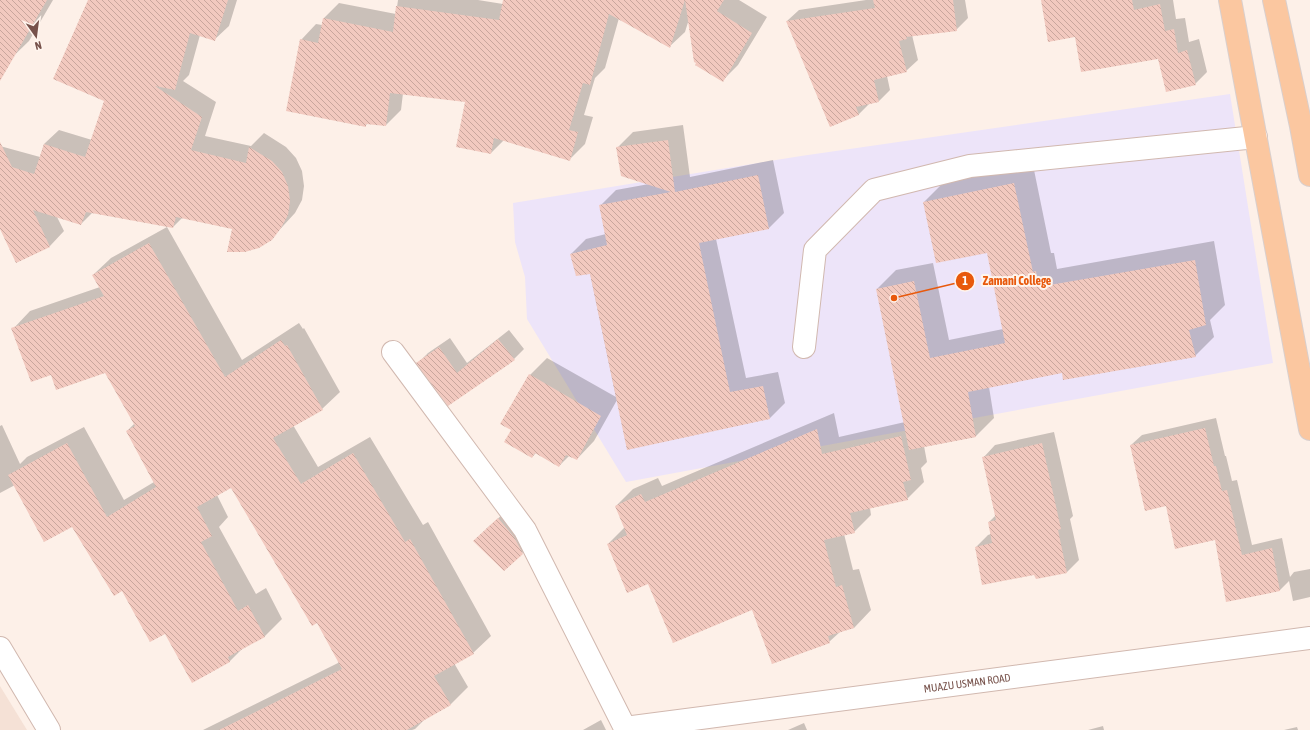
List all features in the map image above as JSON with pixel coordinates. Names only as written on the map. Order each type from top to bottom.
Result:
[{"type":"main road","points":[[1230,0],[1310,428]]},
{"type":"main road","points":[[1274,0],[1310,175]]},
{"type":"street","points":[[804,347],[815,250],[874,190],[970,166],[1256,137]]},
{"type":"street","points":[[393,352],[525,530],[625,729]]},
{"type":"street","name":"MUAZU USMAN ROAD","points":[[625,729],[1310,638]]},
{"type":"street","points":[[0,648],[49,730]]},
{"type":"shaded area","points":[[1230,94],[1273,363],[626,482],[527,319],[525,277],[515,242],[513,203],[801,156]]},
{"type":"shaded area","points":[[0,686],[27,730],[0,730]]},
{"type":"building","points":[[0,0],[47,0],[0,81]]},
{"type":"building","points":[[88,0],[228,0],[215,41],[190,33],[175,90],[155,86],[202,117],[191,150],[246,163],[249,147],[272,161],[282,172],[288,186],[290,201],[288,215],[272,240],[259,248],[245,252],[227,252],[232,229],[176,217],[173,228],[86,212],[81,225],[33,210],[50,247],[16,263],[0,229],[0,142],[12,167],[34,174],[44,144],[85,157],[104,101],[53,79]]},
{"type":"building","points":[[503,0],[685,0],[670,48],[609,14],[590,85],[583,83],[569,130],[578,132],[570,161],[494,138],[491,154],[456,147],[465,102],[390,93],[386,126],[366,124],[366,127],[286,111],[300,39],[318,43],[323,18],[393,32],[396,6],[499,20]]},
{"type":"building","points":[[685,0],[724,0],[717,11],[752,33],[723,82],[695,65],[696,63],[694,62]]},
{"type":"building","points":[[873,0],[953,0],[957,31],[906,37],[907,39],[899,41],[907,72],[874,80],[879,102],[856,107],[859,115],[830,127],[786,21],[875,8]]},
{"type":"building","points":[[1041,0],[1132,0],[1134,10],[1160,4],[1165,31],[1174,29],[1178,53],[1187,50],[1196,85],[1166,92],[1158,59],[1081,72],[1075,37],[1048,42]]},
{"type":"building","points":[[668,140],[675,192],[758,175],[769,229],[699,243],[730,392],[763,386],[770,419],[627,450],[590,274],[576,276],[570,254],[607,245],[599,205],[671,192],[621,176],[616,147]]},
{"type":"building","points":[[1014,183],[1033,272],[1036,271],[1038,287],[1195,260],[1206,325],[1189,330],[1196,357],[1063,380],[1062,373],[968,392],[976,437],[909,450],[876,289],[914,281],[930,358],[1005,343],[987,253],[936,263],[923,202]]},
{"type":"building","points":[[149,243],[225,377],[281,340],[285,346],[287,345],[323,410],[273,438],[301,484],[353,453],[405,542],[410,539],[474,654],[434,676],[451,705],[407,730],[219,730],[342,669],[317,623],[312,626],[231,488],[197,507],[212,536],[201,542],[238,611],[248,605],[265,637],[228,657],[230,662],[192,683],[165,634],[150,642],[122,591],[114,596],[72,527],[44,542],[8,475],[67,443],[107,517],[156,487],[126,431],[135,426],[105,373],[56,390],[51,375],[31,382],[11,328],[104,296],[92,275]]},
{"type":"building","points":[[498,339],[515,360],[448,406],[416,363],[439,347],[457,373]]},
{"type":"building","points":[[529,374],[601,416],[577,460],[566,455],[559,467],[535,453],[532,458],[504,442],[511,430],[500,424]]},
{"type":"building","points":[[1205,428],[1214,466],[1216,466],[1222,491],[1227,490],[1242,555],[1272,548],[1280,591],[1226,602],[1215,540],[1175,549],[1166,506],[1145,511],[1130,445]]},
{"type":"building","points":[[817,429],[822,454],[901,436],[911,480],[903,482],[908,500],[850,513],[855,533],[824,540],[836,587],[842,585],[854,628],[828,636],[830,643],[772,664],[752,610],[673,643],[648,584],[627,593],[607,544],[627,535],[615,506],[641,494],[645,502]]},
{"type":"building","points":[[1042,443],[1061,529],[1058,530],[1067,573],[1036,579],[1034,575],[982,585],[975,547],[992,543],[988,522],[996,520],[982,457]]},
{"type":"building","points":[[498,518],[514,537],[523,554],[504,571],[473,541]]},
{"type":"place","name":"Zamani College","points":[[894,298]]}]
